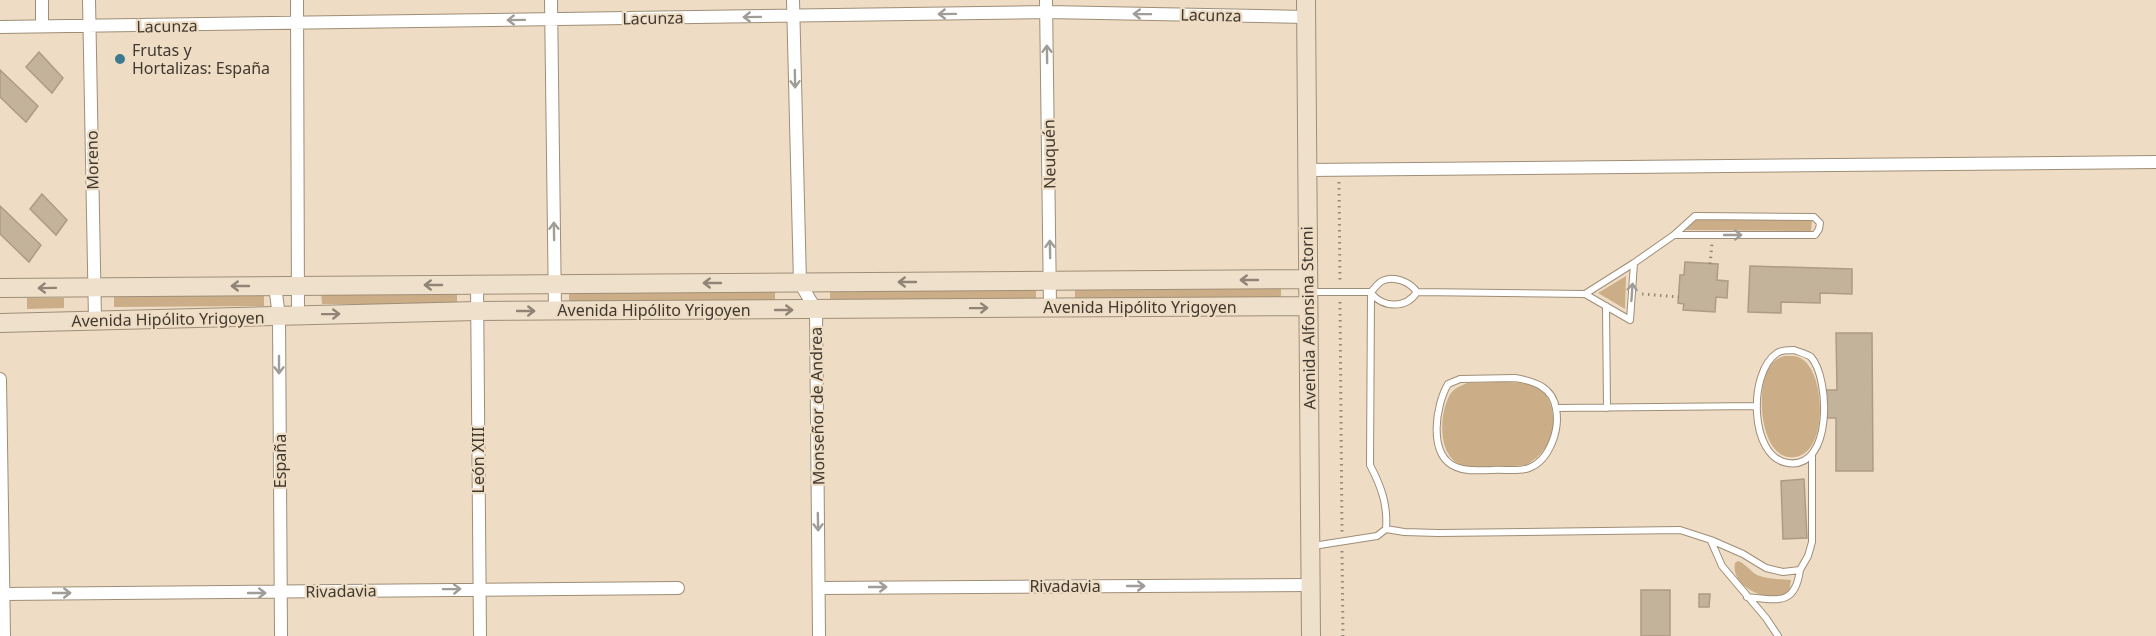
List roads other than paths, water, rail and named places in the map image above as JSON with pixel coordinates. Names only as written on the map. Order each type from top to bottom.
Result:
[{"type":"main road","name":"Avenida Alfonsina Storni","points":[[1306,8],[1311,636]]},
{"type":"main road","name":"Avenida Hipólito Yrigoyen","points":[[0,288],[1050,281],[1308,292]]},
{"type":"main road","name":"Avenida Hipólito Yrigoyen","points":[[0,323],[477,311],[1050,308],[1308,292]]},
{"type":"street","points":[[42,0],[42,26]]},
{"type":"street","name":"Moreno","points":[[89,0],[95,320]]},
{"type":"street","points":[[297,0],[298,315]]},
{"type":"street","points":[[551,0],[555,311]]},
{"type":"street","name":"Monseñor de Andrea","points":[[794,0],[800,283],[816,310],[819,636]]},
{"type":"street","name":"Lacunza","points":[[0,27],[794,16],[1047,6],[1306,8]]},
{"type":"street","name":"Neuquén","points":[[1047,6],[1050,308]]},
{"type":"street","points":[[1306,170],[2156,162]]},
{"type":"street","name":"León XIII","points":[[477,285],[480,636]]},
{"type":"street","name":"España","points":[[275,286],[279,316],[281,636]]},
{"type":"street","points":[[0,379],[4,636]]},
{"type":"street","name":"Rivadavia","points":[[819,588],[1310,585]]},
{"type":"street","name":"Rivadavia","points":[[3,594],[678,588]]},
{"type":"lane","points":[[1585,294],[1674,236],[1695,216],[1814,217],[1820,223],[1815,235],[1674,236]]},
{"type":"lane","points":[[1386,529],[1387,515],[1382,489],[1370,465],[1371,292],[1382,281],[1392,279],[1404,281],[1417,292],[1585,294],[1630,320],[1634,263]]},
{"type":"lane","points":[[1308,292],[1371,292]]},
{"type":"lane","points":[[1371,292],[1377,300],[1391,305],[1403,304],[1414,297],[1417,292]]},
{"type":"lane","points":[[1606,306],[1607,408]]},
{"type":"lane","points":[[1794,350],[1810,356],[1818,370],[1823,401],[1823,430],[1818,447],[1812,456],[1802,463],[1788,464],[1767,449],[1759,428],[1757,406],[1760,376],[1766,363],[1778,352],[1794,350]]},
{"type":"lane","points":[[1460,379],[1530,380],[1543,386],[1551,396],[1556,408],[1557,430],[1553,440],[1539,462],[1528,469],[1466,470],[1453,466],[1444,457],[1438,444],[1437,411],[1441,395],[1448,384],[1460,379]]},
{"type":"lane","points":[[1556,408],[1757,406]]},
{"type":"lane","points":[[1747,597],[1784,598],[1792,595],[1798,585],[1800,570],[1808,556],[1812,542],[1812,456]]},
{"type":"lane","points":[[1310,546],[1377,536],[1386,529],[1438,533],[1680,530],[1743,554],[1766,568],[1783,572],[1800,570]]},
{"type":"lane","points":[[1711,540],[1722,566],[1766,618],[1778,636]]},
{"type":"place","name":"Frutas y Hortalizas: España","points":[[120,59]]}]
